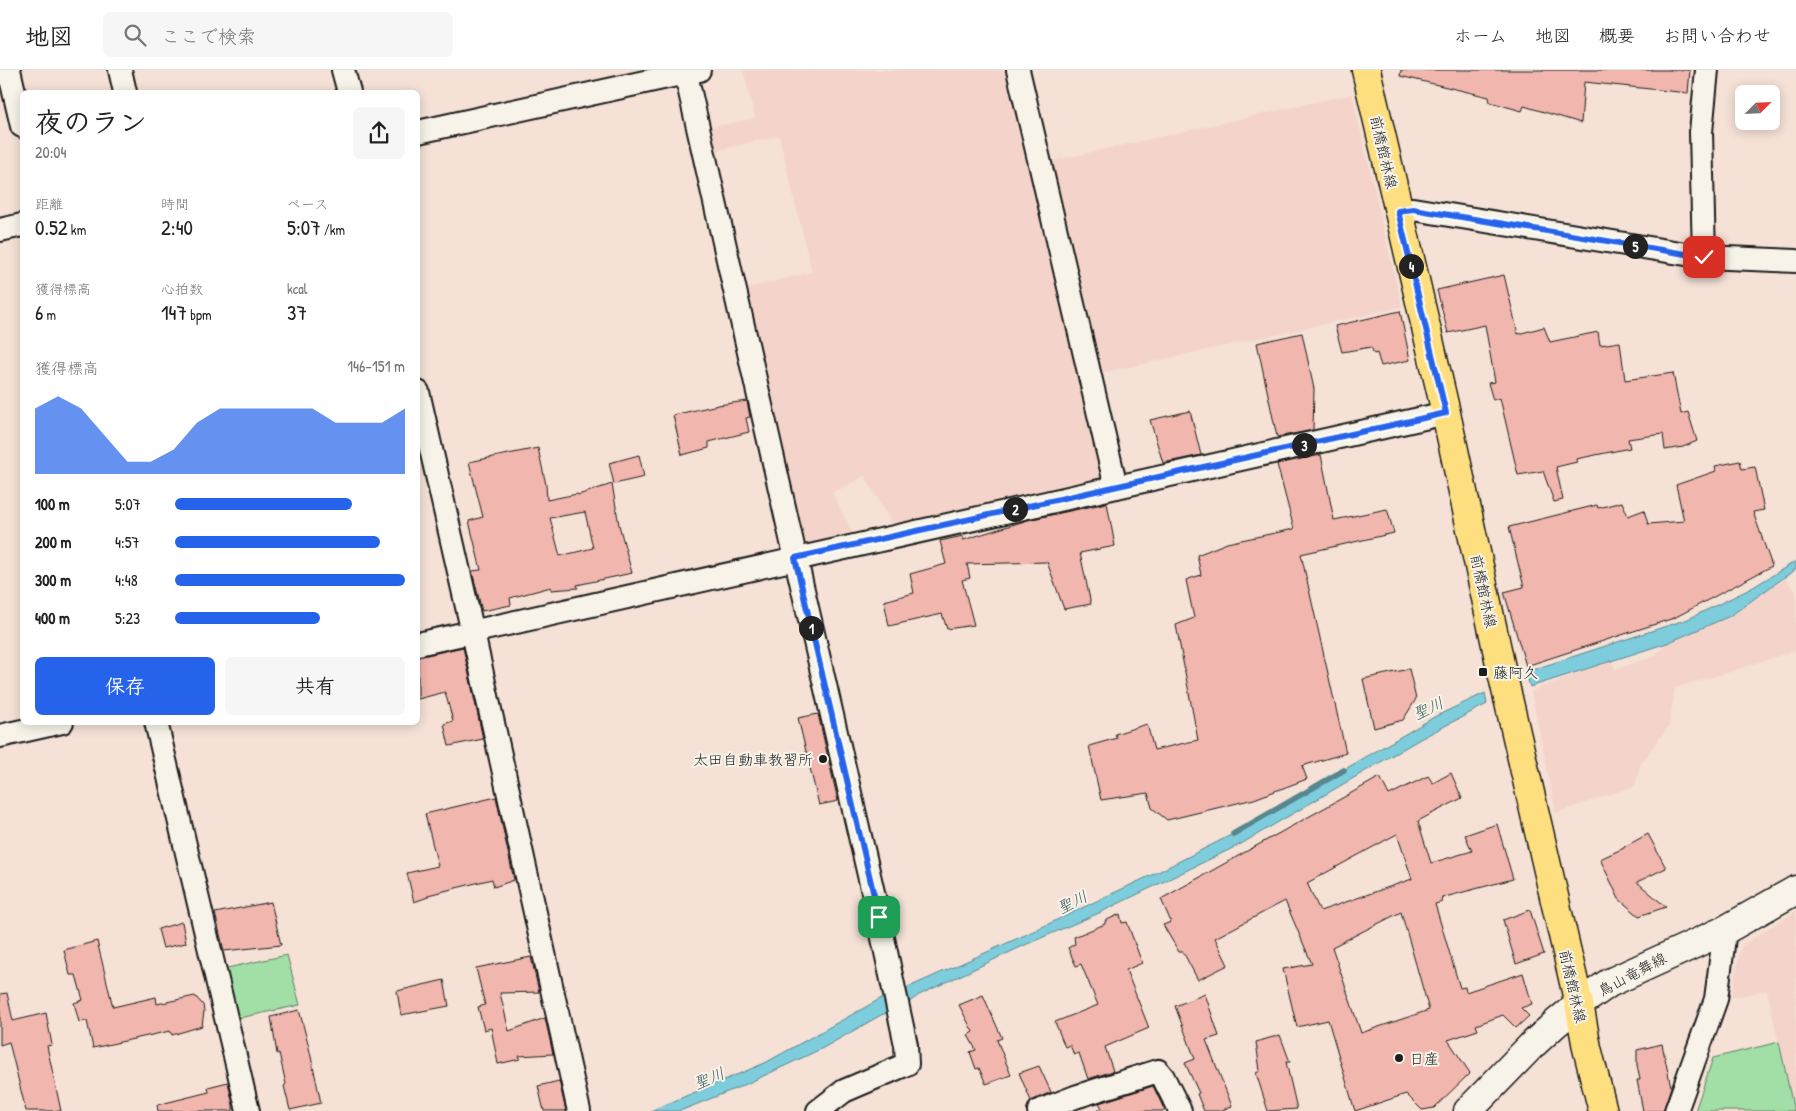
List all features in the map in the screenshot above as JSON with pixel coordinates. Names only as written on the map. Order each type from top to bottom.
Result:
[{"type":"main road","name":"前橋館林線","points":[[1366,70],[1446,413],[1514,726],[1603,1111]]},
{"type":"main road","name":"鳥山竜舞線","points":[[1468,1111],[1531,1046],[1579,1004],[1609,982],[1725,930],[1796,890]]},
{"type":"street","points":[[9,70],[14,115]]},
{"type":"street","points":[[120,70],[125,90]]},
{"type":"street","points":[[344,70],[348,90]]},
{"type":"street","points":[[1018,70],[1116,487]]},
{"type":"street","points":[[1704,257],[1701,132],[1706,70]]},
{"type":"street","points":[[420,132],[690,71],[795,558],[877,909],[906,1045],[907,1064],[844,1090],[818,1111]]},
{"type":"street","points":[[1398,211],[1413,209],[1704,257],[1796,261]]},
{"type":"street","points":[[0,230],[20,225]]},
{"type":"street","points":[[420,401],[579,1111]]},
{"type":"street","points":[[420,644],[1446,413]]},
{"type":"street","points":[[0,736],[49,725]]},
{"type":"street","points":[[157,725],[248,1111]]},
{"type":"street","points":[[1676,1111],[1716,1000],[1725,930]]},
{"type":"street","points":[[1039,1111],[1078,1104],[1158,1071],[1164,1077],[1180,1111]]},
{"type":"shaded area","points":[[743,70],[1008,70],[1047,162],[1352,94],[1402,307],[1097,374],[1107,482],[896,532],[865,476],[832,493],[856,539],[803,552],[740,290],[812,272],[779,136],[709,152],[704,129],[755,118]]},
{"type":"shaded area","points":[[1785,578],[1796,592],[1796,650],[1675,688],[1669,726],[1641,763],[1635,786],[1556,813],[1531,691],[1612,660],[1615,669],[1653,657],[1667,643],[1730,616]]},
{"type":"shaded area","points":[[1796,911],[1796,1111],[1794,1111],[1767,990],[1731,998],[1741,946]]},
{"type":"green space","points":[[287,955],[300,1005],[230,1020],[218,970]]},
{"type":"green space","points":[[1779,1042],[1794,1111],[1695,1111],[1713,1058]]},
{"type":"water","points":[[1796,561],[1796,569],[1730,616],[1667,643],[1530,687],[1526,672],[1688,619],[1750,589]]},
{"type":"water","points":[[1485,693],[1487,704],[1420,739],[1241,844],[1099,913],[1025,945],[919,995],[908,1003],[900,991],[1025,935],[1239,831],[1436,716]]},
{"type":"water","points":[[889,994],[895,1010],[881,1015],[823,1048],[742,1086],[680,1111],[650,1111],[765,1063]]},
{"type":"building","points":[[1401,70],[1690,70],[1688,93],[1584,82],[1581,123],[1524,106],[1522,111],[1490,102],[1489,97],[1400,76]]},
{"type":"building","points":[[1504,275],[1518,334],[1544,327],[1550,342],[1598,332],[1600,345],[1620,342],[1625,380],[1673,373],[1681,414],[1688,412],[1697,441],[1683,447],[1665,450],[1663,434],[1628,439],[1630,448],[1576,459],[1577,462],[1556,467],[1563,500],[1554,502],[1543,471],[1518,475],[1500,398],[1493,400],[1488,383],[1495,382],[1485,325],[1448,333],[1437,290]]},
{"type":"building","points":[[1400,311],[1410,360],[1381,366],[1377,353],[1374,354],[1371,347],[1342,352],[1335,326]]},
{"type":"building","points":[[1302,333],[1314,389],[1313,430],[1277,437],[1257,343]]},
{"type":"building","points":[[747,401],[750,417],[746,418],[749,432],[709,442],[709,448],[682,455],[673,415]]},
{"type":"building","points":[[1190,411],[1201,455],[1163,463],[1150,420]]},
{"type":"building","points":[[538,448],[546,485],[547,500],[578,495],[612,484],[619,525],[632,573],[577,585],[578,588],[551,590],[551,587],[510,598],[511,605],[482,611],[472,571],[481,570],[469,521],[483,517],[469,462]],"holes":[[[585,512],[593,548],[560,556],[550,518]]]},
{"type":"building","points":[[639,455],[644,477],[614,484],[609,463]]},
{"type":"building","points":[[1321,455],[1334,520],[1387,509],[1394,533],[1301,554],[1346,753],[1302,766],[1307,779],[1254,799],[1167,820],[1152,808],[1148,793],[1101,800],[1089,746],[1117,738],[1115,734],[1147,724],[1154,750],[1198,740],[1176,625],[1194,618],[1186,580],[1201,575],[1197,555],[1227,543],[1294,529],[1277,464]]},
{"type":"building","points":[[1740,461],[1742,469],[1755,467],[1764,510],[1753,512],[1772,566],[1674,618],[1526,666],[1504,592],[1524,587],[1509,527],[1597,505],[1598,508],[1622,502],[1628,516],[1644,510],[1648,524],[1684,521],[1676,485],[1716,471],[1715,466]]},
{"type":"building","points":[[1107,503],[1115,546],[1080,553],[1091,604],[1064,609],[1047,562],[967,564],[970,578],[962,580],[974,625],[947,629],[942,614],[889,626],[884,601],[914,593],[910,574],[946,564],[940,541],[963,536],[963,540],[1028,520]]},
{"type":"building","points":[[463,647],[483,739],[449,746],[444,724],[453,721],[445,692],[420,698],[420,657]]},
{"type":"building","points":[[1409,669],[1416,699],[1403,720],[1374,728],[1363,679]]},
{"type":"building","name":"太田自動車教習所","points":[[818,714],[838,801],[819,805],[798,718]]},
{"type":"building","points":[[1451,773],[1462,798],[1418,821],[1431,863],[1472,851],[1465,835],[1497,824],[1513,879],[1441,898],[1442,902],[1435,904],[1460,988],[1465,987],[1466,992],[1523,973],[1532,1004],[1521,1008],[1529,1016],[1516,1028],[1503,1015],[1476,1025],[1478,1030],[1448,1040],[1470,1073],[1434,1108],[1422,1110],[1406,1094],[1355,1111],[1328,1020],[1297,1027],[1283,969],[1312,964],[1285,901],[1215,938],[1228,965],[1198,980],[1183,952],[1179,952],[1163,925],[1171,922],[1161,899],[1380,777],[1389,795],[1428,776],[1433,783]],"holes":[[[1397,834],[1412,879],[1320,911],[1307,883]],[[1401,912],[1429,1010],[1361,1033],[1332,947]]]},
{"type":"building","points":[[496,797],[514,880],[494,887],[492,879],[428,895],[428,897],[414,902],[407,873],[438,866],[425,814]]},
{"type":"building","points":[[1648,834],[1666,868],[1637,882],[1666,907],[1639,916],[1619,899],[1600,859]]},
{"type":"building","points":[[271,902],[281,945],[224,951],[215,913]]},
{"type":"building","points":[[1530,910],[1544,954],[1516,964],[1503,920]]},
{"type":"building","points":[[1120,914],[1122,923],[1127,922],[1142,963],[1126,970],[1149,1028],[1105,1047],[1113,1071],[1088,1079],[1079,1053],[1074,1055],[1070,1045],[1065,1047],[1055,1022],[1098,1005],[1081,964],[1076,966],[1068,948],[1075,944],[1074,937],[1105,924],[1105,921]]},
{"type":"building","points":[[182,922],[186,943],[163,948],[158,929]]},
{"type":"building","points":[[97,941],[113,1007],[156,997],[157,1004],[195,996],[203,1005],[202,1026],[172,1035],[170,1031],[93,1048],[87,1021],[79,1022],[74,1003],[83,1000],[76,975],[70,975],[64,950]]},
{"type":"building","points":[[531,957],[539,992],[500,993],[509,1031],[545,1018],[553,1054],[519,1056],[520,1059],[498,1064],[491,1028],[484,1030],[478,1007],[485,1005],[476,968]]},
{"type":"building","points":[[444,980],[449,1006],[401,1015],[397,991]]},
{"type":"building","points":[[7,993],[13,1021],[46,1013],[52,1045],[47,1046],[61,1111],[26,1111],[9,1042],[0,1045],[0,994]]},
{"type":"building","points":[[1205,994],[1219,1036],[1206,1040],[1232,1106],[1220,1111],[1204,1111],[1197,1094],[1199,1093],[1185,1063],[1195,1059],[1175,1006]]},
{"type":"building","points":[[983,995],[1002,1038],[997,1040],[1011,1075],[986,1084],[979,1068],[976,1069],[970,1052],[976,1050],[968,1035],[973,1032],[959,1005]]},
{"type":"building","points":[[299,1010],[321,1103],[290,1110],[279,1053],[277,1054],[271,1017]]},
{"type":"building","points":[[1280,1035],[1290,1062],[1286,1062],[1297,1109],[1268,1111],[1256,1073],[1260,1071],[1256,1042]]},
{"type":"building","points":[[1662,1044],[1671,1087],[1663,1111],[1643,1111],[1637,1080],[1640,1080],[1637,1050]]},
{"type":"building","points":[[1039,1066],[1051,1092],[1031,1101],[1019,1073]]},
{"type":"building","points":[[559,1081],[566,1111],[544,1111],[538,1086]]},
{"type":"building","points":[[228,1082],[233,1111],[158,1111],[157,1105],[209,1092],[208,1087]]},
{"type":"building","points":[[1153,1086],[1165,1111],[1097,1111],[1102,1108],[1099,1103]]},
{"type":"waterway","name":"聖川","points":[[1233,834],[1344,770]]},
{"type":"place","name":"藤阿久","points":[[1483,672]]},
{"type":"place","name":"太田自動車教習所","points":[[823,759]]},
{"type":"place","name":"日産","points":[[1399,1058]]},
{"type":"route","points":[[879,917],[795,558],[1446,413],[1398,211],[1413,209],[1704,257]]}]
